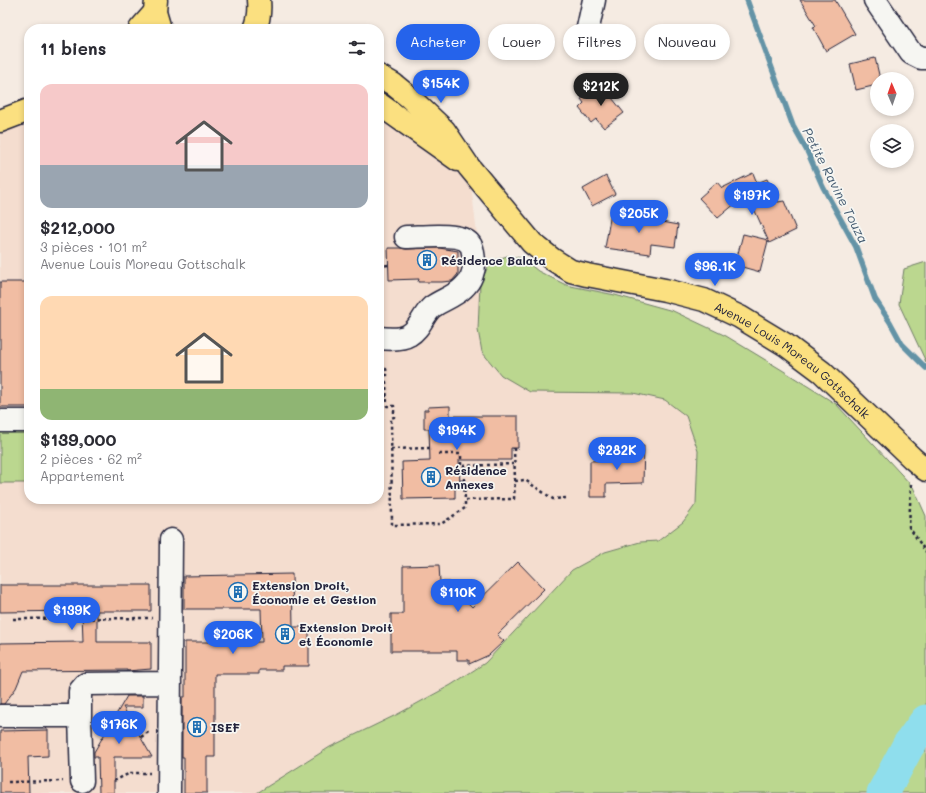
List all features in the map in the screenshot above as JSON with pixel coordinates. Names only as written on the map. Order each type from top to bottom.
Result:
[{"type":"main road","points":[[258,0],[261,24]]},
{"type":"main road","points":[[146,24],[157,14]]},
{"type":"main road","name":"Avenue Louis Moreau Gottschalk","points":[[384,79],[404,93],[444,130],[469,167],[532,243],[552,259],[571,271],[665,290],[704,300],[740,317],[786,345],[822,372],[919,464]]},
{"type":"main road","name":"Avenue Louis Moreau Gottschalk","points":[[384,108],[469,167]]},
{"type":"main road","points":[[0,121],[24,112]]},
{"type":"street","points":[[589,24],[594,0]]},
{"type":"street","points":[[875,0],[911,53],[922,58],[926,58]]},
{"type":"street","points":[[384,338],[408,336],[415,331],[427,312],[438,303],[463,289],[469,281],[473,271],[473,250],[469,242],[460,238],[440,236],[406,237]]},
{"type":"street","points":[[0,421],[24,421]]},
{"type":"street","points":[[169,783],[170,540]]},
{"type":"street","points":[[82,781],[80,691],[86,684],[170,683]]},
{"type":"street","points":[[0,716],[80,716]]},
{"type":"path","points":[[384,266],[389,265]]},
{"type":"path","points":[[384,369],[386,369],[387,375],[384,375]]},
{"type":"path","points":[[384,382],[386,382],[387,406],[394,406],[394,418],[391,418],[392,525],[441,524],[465,508],[464,466],[461,466],[461,454],[439,454]]},
{"type":"path","points":[[391,449],[430,448]]},
{"type":"path","points":[[465,500],[514,499],[514,448]]},
{"type":"path","points":[[464,466],[514,464]]},
{"type":"path","points":[[919,464],[909,527],[926,552]]},
{"type":"path","points":[[514,481],[525,480],[553,499],[566,498]]},
{"type":"path","points":[[12,619],[170,618]]},
{"type":"path","points":[[114,781],[130,773],[169,783]]},
{"type":"path","points":[[8,782],[82,781]]},
{"type":"shaded area","points":[[24,107],[24,504],[384,504],[384,108],[469,167],[481,268],[478,330],[482,352],[501,375],[572,393],[633,393],[665,400],[686,416],[698,451],[696,504],[683,522],[658,541],[640,542],[605,552],[572,570],[485,663],[451,685],[398,714],[330,747],[257,793],[0,793],[0,117]]},
{"type":"green space","points":[[507,256],[522,258],[538,271],[566,285],[615,295],[673,311],[726,336],[836,404],[913,487],[926,516],[926,793],[257,793],[330,747],[398,714],[451,685],[485,663],[572,570],[605,552],[640,542],[658,541],[683,522],[696,504],[698,451],[686,416],[665,400],[633,393],[530,392],[501,375],[482,352],[478,330],[480,283],[488,267],[495,260]]},
{"type":"green space","points":[[926,262],[926,362],[899,304],[904,269]]},
{"type":"green space","points":[[24,426],[24,483],[0,483],[0,427]]},
{"type":"building","points":[[800,0],[835,0],[855,34],[826,51],[813,27],[816,26]]},
{"type":"building","points":[[875,58],[878,72],[870,72],[870,87],[856,90],[850,64]]},
{"type":"building","points":[[601,84],[624,113],[604,128],[596,119],[591,123],[579,108],[584,103],[581,99]]},
{"type":"building","points":[[753,173],[757,183],[767,179],[778,202],[784,201],[796,230],[769,243],[768,241],[760,272],[735,265],[743,234],[768,240],[751,202],[754,188],[718,218],[699,198],[717,182],[722,188]]},
{"type":"building","points":[[606,176],[615,194],[592,206],[583,189]]},
{"type":"building","points":[[611,213],[678,225],[675,247],[651,244],[650,254],[605,248]]},
{"type":"building","name":"Résidence Balata","points":[[388,248],[439,248],[458,251],[458,274],[452,281],[442,282],[418,282],[419,279],[389,280]]},
{"type":"building","points":[[0,282],[24,282],[24,407],[0,407]]},
{"type":"building","points":[[450,406],[450,416],[518,416],[518,448],[511,448],[511,460],[459,460],[460,486],[455,486],[455,498],[403,499],[402,462],[430,461],[429,429],[424,429],[424,410],[428,410],[428,407]]},
{"type":"building","points":[[626,446],[644,446],[643,483],[606,484],[606,497],[590,497],[590,461],[608,460],[608,455],[625,454]]},
{"type":"building","points":[[518,562],[544,589],[497,635],[504,641],[489,655],[469,664],[469,660],[457,660],[457,651],[391,651],[391,614],[403,614],[403,566],[439,565],[440,582],[450,582],[472,607]]},
{"type":"building","points":[[292,574],[293,627],[309,627],[309,666],[282,666],[282,670],[259,670],[259,674],[215,674],[215,757],[207,757],[207,793],[184,793],[184,757],[182,757],[182,697],[185,697],[185,642],[262,642],[261,609],[184,609],[184,576]]},
{"type":"building","points":[[0,585],[151,585],[151,611],[97,611],[97,642],[151,642],[151,669],[127,671],[23,671],[16,688],[4,704],[0,704],[0,643],[83,642],[82,611],[0,612]]},
{"type":"building","points":[[127,696],[143,696],[143,707],[123,707],[152,757],[114,757],[114,793],[99,793],[98,757],[94,757],[94,752]]},
{"type":"building","points":[[48,730],[48,756],[28,757],[29,793],[0,793],[0,731]]},
{"type":"waterway","name":"Petite Ravine Touza","points":[[747,0],[793,126],[807,151],[823,187],[856,247],[875,299],[902,344],[926,368]]},
{"type":"waterway","points":[[883,793],[908,746],[926,721]]},
{"type":"place","name":"Résidence Balata","points":[[427,260]]},
{"type":"place","name":"Résidence Annexes","points":[[431,477]]},
{"type":"place","name":"Extension Droit, Économie et Gestion","points":[[238,592]]},
{"type":"place","name":"Extension Droit et Économie","points":[[285,634]]},
{"type":"place","name":"ISEF","points":[[197,727]]}]
